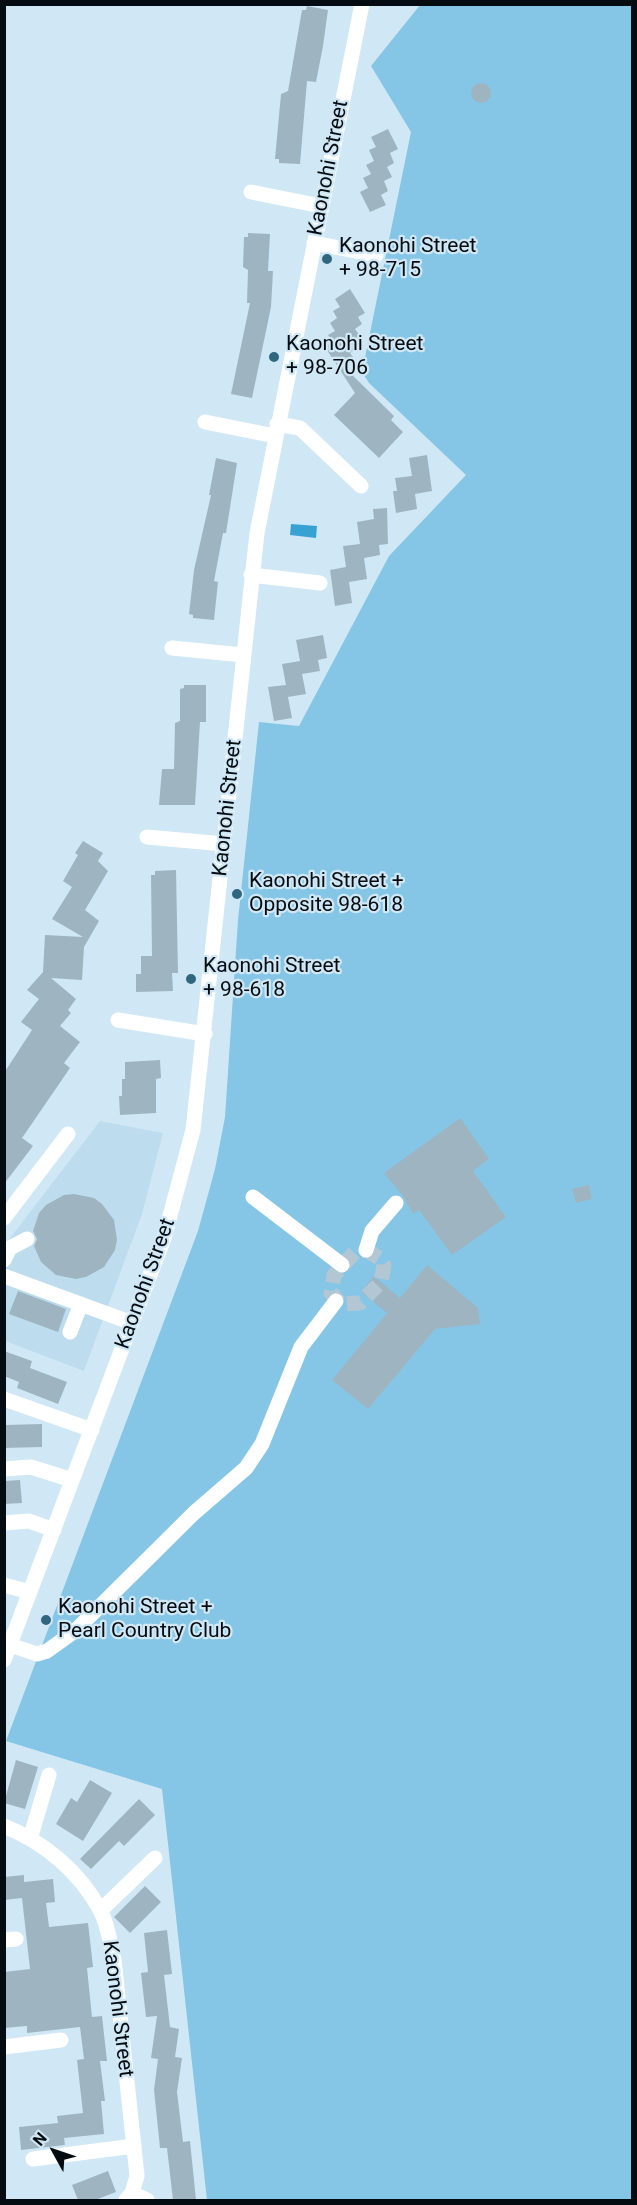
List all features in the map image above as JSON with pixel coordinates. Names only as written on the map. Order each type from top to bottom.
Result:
[{"type":"street","name":"Kaonohi Street","points":[[4,1660],[7,1644],[54,1530],[164,1238],[184,1170],[199,1092],[251,575],[276,430],[362,4]]},
{"type":"street","points":[[251,192],[321,206]]},
{"type":"street","points":[[314,243],[376,255]]},
{"type":"street","points":[[205,422],[276,430],[300,428],[361,486]]},
{"type":"street","points":[[251,575],[320,583]]},
{"type":"street","points":[[172,648],[243,656]]},
{"type":"street","points":[[147,837],[224,844]]},
{"type":"street","points":[[118,1020],[205,1034]]},
{"type":"street","points":[[4,1218],[68,1134]]},
{"type":"street","points":[[254,1197],[342,1265]]},
{"type":"street","points":[[366,1250],[372,1231],[396,1203]]},
{"type":"street","points":[[4,1260],[10,1248],[27,1239]]},
{"type":"street","points":[[4,1276],[132,1323]]},
{"type":"street","points":[[7,1644],[37,1654],[47,1651],[75,1631],[194,1513],[239,1474],[255,1457],[301,1347],[336,1300]]},
{"type":"street","points":[[70,1332],[81,1304]]},
{"type":"street","points":[[4,1399],[92,1430]]},
{"type":"street","points":[[4,1469],[31,1467],[72,1480]]},
{"type":"street","points":[[4,1523],[29,1521],[54,1530]]},
{"type":"street","points":[[4,1586],[30,1592]]},
{"type":"street","points":[[30,1839],[49,1775]]},
{"type":"street","name":"Kaonohi Street","points":[[4,1826],[30,1839],[62,1861],[101,1910],[114,1959],[137,2176],[129,2197]]},
{"type":"street","points":[[101,1910],[155,1858]]},
{"type":"street","points":[[4,2047],[61,2040]]},
{"type":"street","points":[[33,2159],[134,2146]]},
{"type":"street","points":[[129,2197],[147,2200]]},
{"type":"shaded area","points":[[420,5],[632,5],[632,2200],[207,2200],[162,1789],[6,1741],[198,1231],[215,1169],[225,1117],[238,920],[259,722],[299,726],[389,556],[466,475],[369,383],[362,372],[411,132],[371,66]]},
{"type":"shaded area","points":[[291,524],[317,526],[316,538],[290,535]]},
{"type":"shaded area","points":[[100,1121],[163,1133],[142,1214],[84,1371],[5,1341],[4,1246]]},
{"type":"building","points":[[307,6],[328,10],[323,46],[316,82],[307,81],[300,164],[279,163],[279,159],[275,159],[281,94],[288,91],[302,10],[306,10]]},
{"type":"building","points":[[481,83],[488,86],[491,93],[488,100],[481,103],[474,100],[471,93],[474,86]]},
{"type":"building","points":[[388,129],[398,149],[390,153],[394,163],[387,167],[392,177],[384,181],[388,191],[381,195],[386,205],[370,212],[360,192],[368,188],[363,178],[371,174],[366,165],[374,161],[369,150],[376,147],[371,137]]},
{"type":"building","points":[[248,233],[270,234],[268,271],[273,271],[271,307],[252,398],[231,394],[250,303],[247,303],[248,270],[243,267],[244,237],[248,237]]},
{"type":"building","points":[[350,289],[365,313],[358,317],[362,324],[355,329],[360,336],[353,341],[357,348],[350,353],[355,360],[340,370],[325,347],[332,342],[328,335],[335,331],[330,323],[337,318],[333,311],[340,307],[335,299]]},
{"type":"building","points":[[344,367],[394,416],[391,420],[403,432],[379,458],[334,415],[355,393],[340,370]]},
{"type":"building","points":[[427,455],[432,491],[415,494],[417,509],[396,513],[393,491],[397,491],[395,478],[412,476],[409,458]]},
{"type":"building","points":[[216,458],[237,463],[226,533],[223,533],[214,581],[218,582],[214,620],[193,618],[193,615],[189,614],[194,570],[211,495],[209,495]]},
{"type":"building","points":[[387,508],[388,544],[379,545],[380,555],[364,558],[367,579],[349,582],[352,603],[335,606],[330,570],[346,567],[343,546],[360,544],[357,522],[374,519],[373,509]]},
{"type":"building","points":[[323,635],[327,658],[318,660],[320,671],[302,674],[306,694],[288,697],[292,718],[274,721],[268,687],[286,685],[282,664],[300,661],[296,640]]},
{"type":"building","points":[[184,685],[206,685],[206,722],[200,722],[195,805],[159,805],[162,769],[174,769],[175,723],[180,721],[180,689],[184,688]]},
{"type":"building","points":[[83,841],[103,853],[98,861],[108,871],[85,910],[99,921],[84,947],[82,980],[51,978],[76,999],[68,1010],[71,1013],[60,1026],[80,1042],[64,1063],[70,1068],[22,1138],[33,1146],[4,1184],[4,1073],[32,1030],[21,1022],[39,999],[27,990],[43,972],[45,935],[83,937],[52,919],[72,887],[63,881]]},
{"type":"building","points":[[176,870],[178,973],[172,973],[173,991],[136,992],[136,974],[141,974],[141,956],[152,956],[151,875],[155,875],[155,871]]},
{"type":"building","points":[[160,1060],[161,1078],[156,1079],[156,1113],[120,1115],[119,1096],[122,1096],[122,1079],[125,1079],[125,1062]]},
{"type":"building","points":[[460,1118],[489,1159],[473,1171],[506,1217],[452,1255],[419,1210],[413,1214],[403,1196],[384,1173]]},
{"type":"building","points":[[589,1185],[592,1199],[576,1203],[572,1189]]},
{"type":"building","points":[[74,1194],[94,1198],[102,1204],[114,1220],[117,1240],[115,1250],[104,1267],[86,1277],[76,1279],[56,1275],[41,1262],[34,1246],[37,1239],[33,1231],[39,1213],[46,1205],[64,1195]]},
{"type":"building","points":[[427,1265],[478,1308],[480,1324],[435,1329],[368,1409],[332,1380],[387,1313],[361,1292],[374,1276],[400,1298]]},
{"type":"building","points":[[18,1291],[66,1309],[58,1332],[9,1314]]},
{"type":"building","points":[[4,1351],[32,1361],[30,1368],[67,1382],[58,1404],[17,1388],[19,1382],[4,1376]]},
{"type":"building","points":[[42,1424],[42,1447],[4,1448],[4,1425]]},
{"type":"building","points":[[20,1480],[22,1503],[4,1504],[4,1481]]},
{"type":"building","points":[[16,1760],[38,1767],[25,1809],[4,1803]]},
{"type":"building","points":[[90,1780],[112,1793],[83,1841],[56,1824],[71,1798],[77,1802]]},
{"type":"building","points":[[139,1799],[155,1815],[124,1846],[119,1841],[91,1869],[80,1859]]},
{"type":"building","points":[[24,1875],[24,1882],[53,1879],[55,1902],[46,1903],[49,1927],[88,1923],[93,1967],[87,1968],[92,2017],[102,2016],[107,2061],[100,2061],[105,2101],[101,2101],[104,2134],[64,2138],[65,2145],[21,2150],[19,2127],[58,2123],[57,2116],[83,2113],[77,2060],[84,2059],[80,2027],[27,2033],[27,2026],[4,2028],[4,1972],[30,1969],[22,1898],[4,1900],[4,1877]]},
{"type":"building","points":[[145,1886],[161,1902],[130,1933],[114,1917]]},
{"type":"building","points":[[167,1930],[172,1974],[164,1975],[170,2027],[179,2029],[175,2057],[182,2058],[177,2092],[183,2142],[190,2141],[196,2200],[173,2200],[167,2148],[160,2148],[154,2090],[158,2059],[151,2058],[157,2016],[146,2017],[141,1973],[148,1972],[144,1933]]},
{"type":"building","points":[[108,2171],[116,2192],[95,2200],[78,2200],[72,2185]]},
{"type":"tunnel","points":[[366,1250],[379,1258],[384,1265],[381,1282],[360,1303],[341,1304],[331,1293],[334,1275],[356,1251],[366,1250]]},
{"type":"place","name":"Kaonohi Street + 98-715","points":[[327,259]]},
{"type":"place","name":"Kaonohi Street + 98-706","points":[[274,357]]},
{"type":"place","name":"Kaonohi Street + Opposite 98-618","points":[[237,894]]},
{"type":"place","name":"Kaonohi Street + 98-618","points":[[191,979]]},
{"type":"place","name":"Kaonohi Street + Pearl Country Club","points":[[46,1620]]}]
